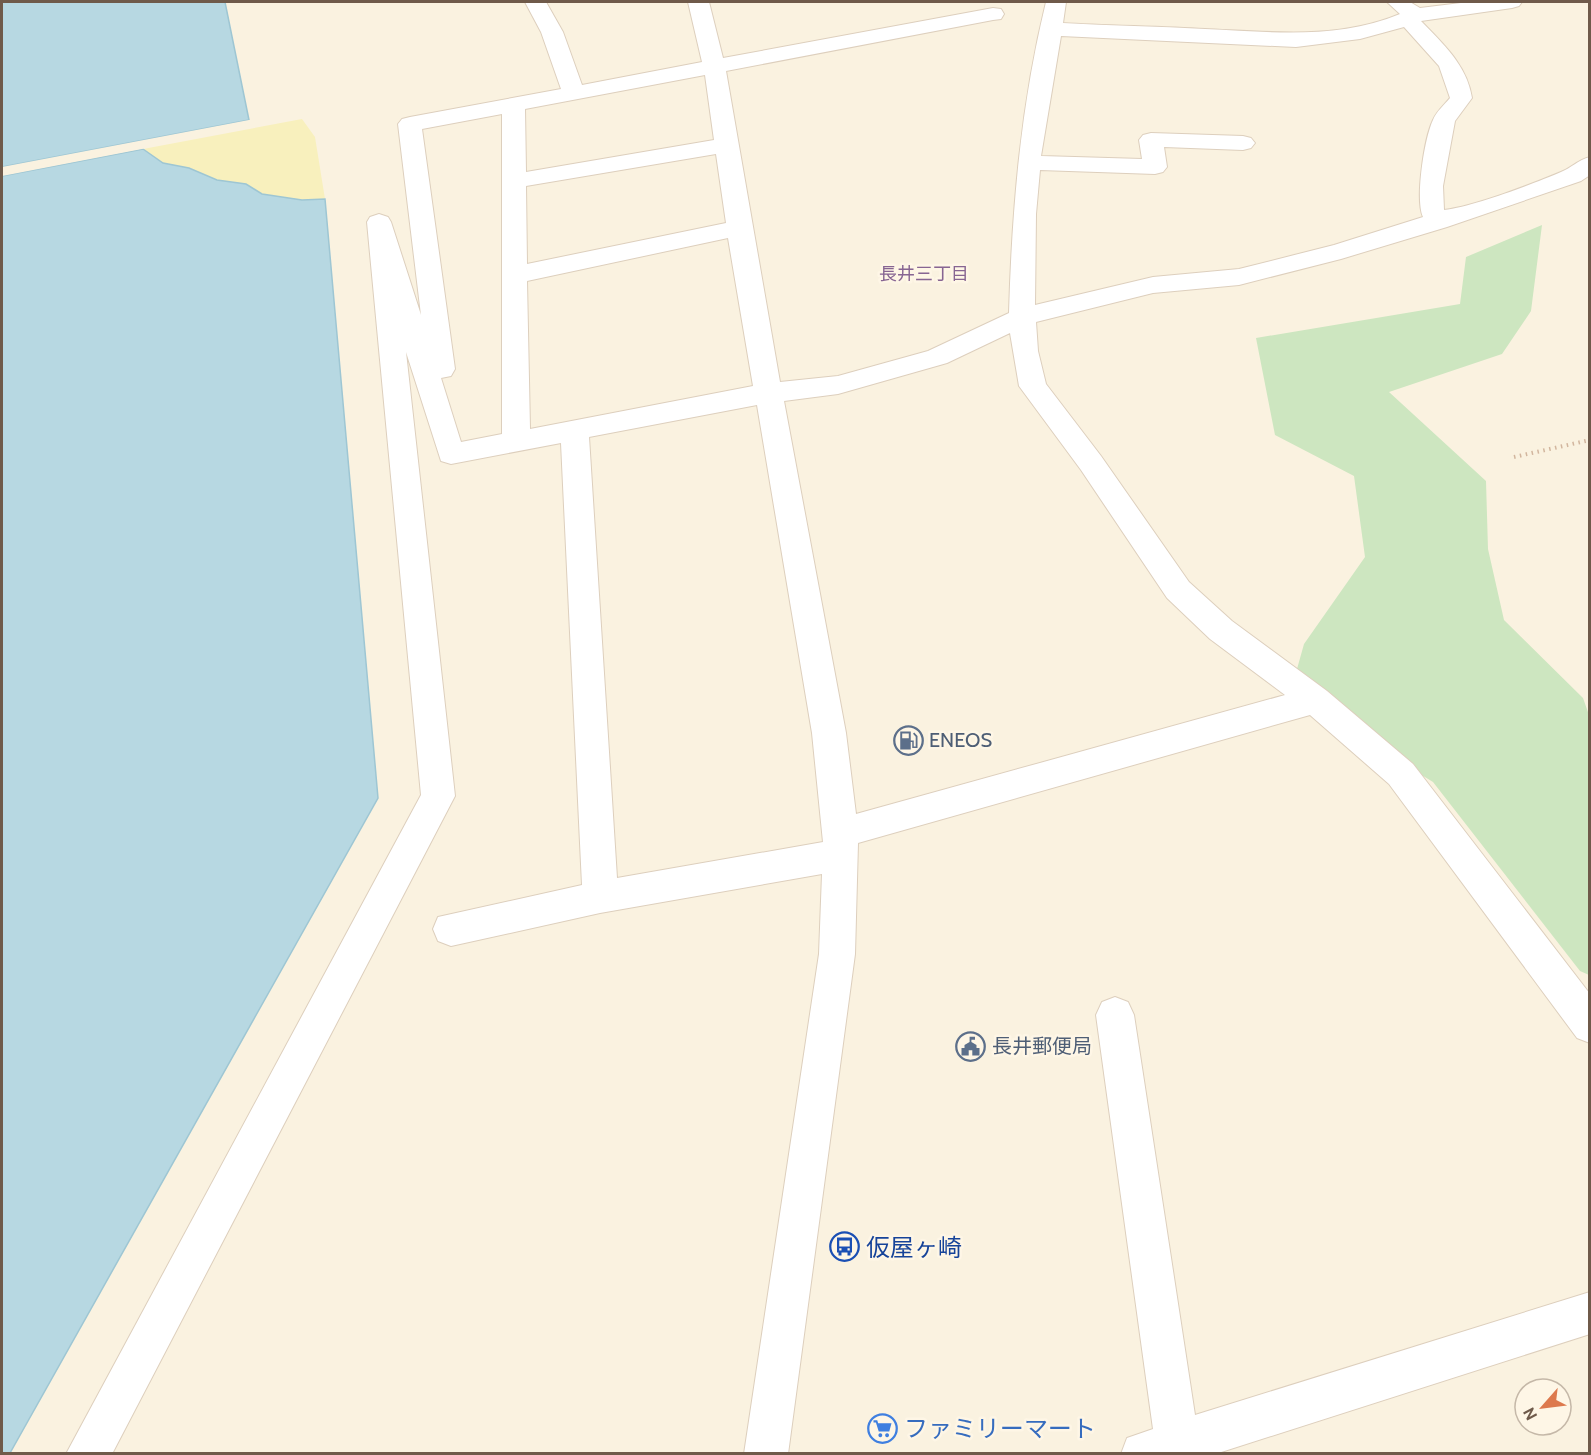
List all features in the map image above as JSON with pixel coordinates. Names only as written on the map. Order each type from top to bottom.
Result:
[{"type":"street","points":[[535,2],[552,32],[574,94]]},
{"type":"street","points":[[699,2],[714,67],[739,228],[829,733],[841,844],[837,954],[766,1454]]},
{"type":"street","points":[[1056,2],[1029,163],[1024,214],[1022,318],[1025,351],[1033,386],[1091,463],[1178,590],[1221,630],[1315,700],[1401,774],[1590,1025]]},
{"type":"street","points":[[1052,29],[1137,35],[1205,35],[1261,40],[1356,34],[1407,12],[1512,2]]},
{"type":"street","points":[[1407,12],[1460,81],[1461,98],[1444,121],[1431,186],[1432,210],[1438,222]]},
{"type":"street","points":[[451,454],[410,124],[993,14]]},
{"type":"street","points":[[513,105],[516,441]]},
{"type":"street","points":[[1029,163],[1155,167],[1151,140],[1243,143]]},
{"type":"street","points":[[513,181],[727,145]]},
{"type":"street","points":[[451,454],[768,393],[837,385],[937,357],[1022,318],[1086,299],[1153,285],[1239,277],[1276,269],[1438,222],[1573,176],[1590,164]]},
{"type":"street","points":[[88,1454],[438,796],[379,222],[451,454]]},
{"type":"street","points":[[516,275],[739,228]]},
{"type":"street","points":[[574,430],[600,897]]},
{"type":"street","points":[[451,929],[841,844],[1315,700]]},
{"type":"street","points":[[1115,1015],[1160,1448],[1590,1314]]},
{"type":"path","points":[[1514,457],[1590,440]]},
{"type":"green space","points":[[1542,225],[1531,311],[1502,354],[1389,392],[1486,481],[1488,549],[1504,620],[1583,698],[1589,715],[1589,975],[1580,971],[1433,782],[1290,694],[1304,644],[1365,557],[1354,476],[1275,435],[1256,338],[1460,304],[1466,257]]},
{"type":"sand","points":[[302,119],[315,137],[325,199],[302,200],[262,194],[246,184],[217,180],[189,168],[163,163],[143,149]]},
{"type":"water","points":[[2,2],[225,2],[249,120],[2,167]]},
{"type":"water","points":[[143,149],[163,163],[189,168],[217,180],[246,184],[262,194],[302,200],[325,199],[378,798],[10,1453],[2,1453],[2,176]]},
{"type":"pier","points":[[252,120],[250,123],[2,170],[2,167]]},
{"type":"pier","points":[[143,146],[147,148],[2,176],[2,173]]},
{"type":"place","name":"ENEOS","points":[[908,740]]},
{"type":"place","name":"長井郵便局","points":[[971,1046]]},
{"type":"place","name":"仮屋ヶ崎","points":[[845,1247]]},
{"type":"place","name":"ファミリーマート","points":[[883,1428]]},
{"type":"district","name":"長井三丁目","points":[[924,274]]}]
